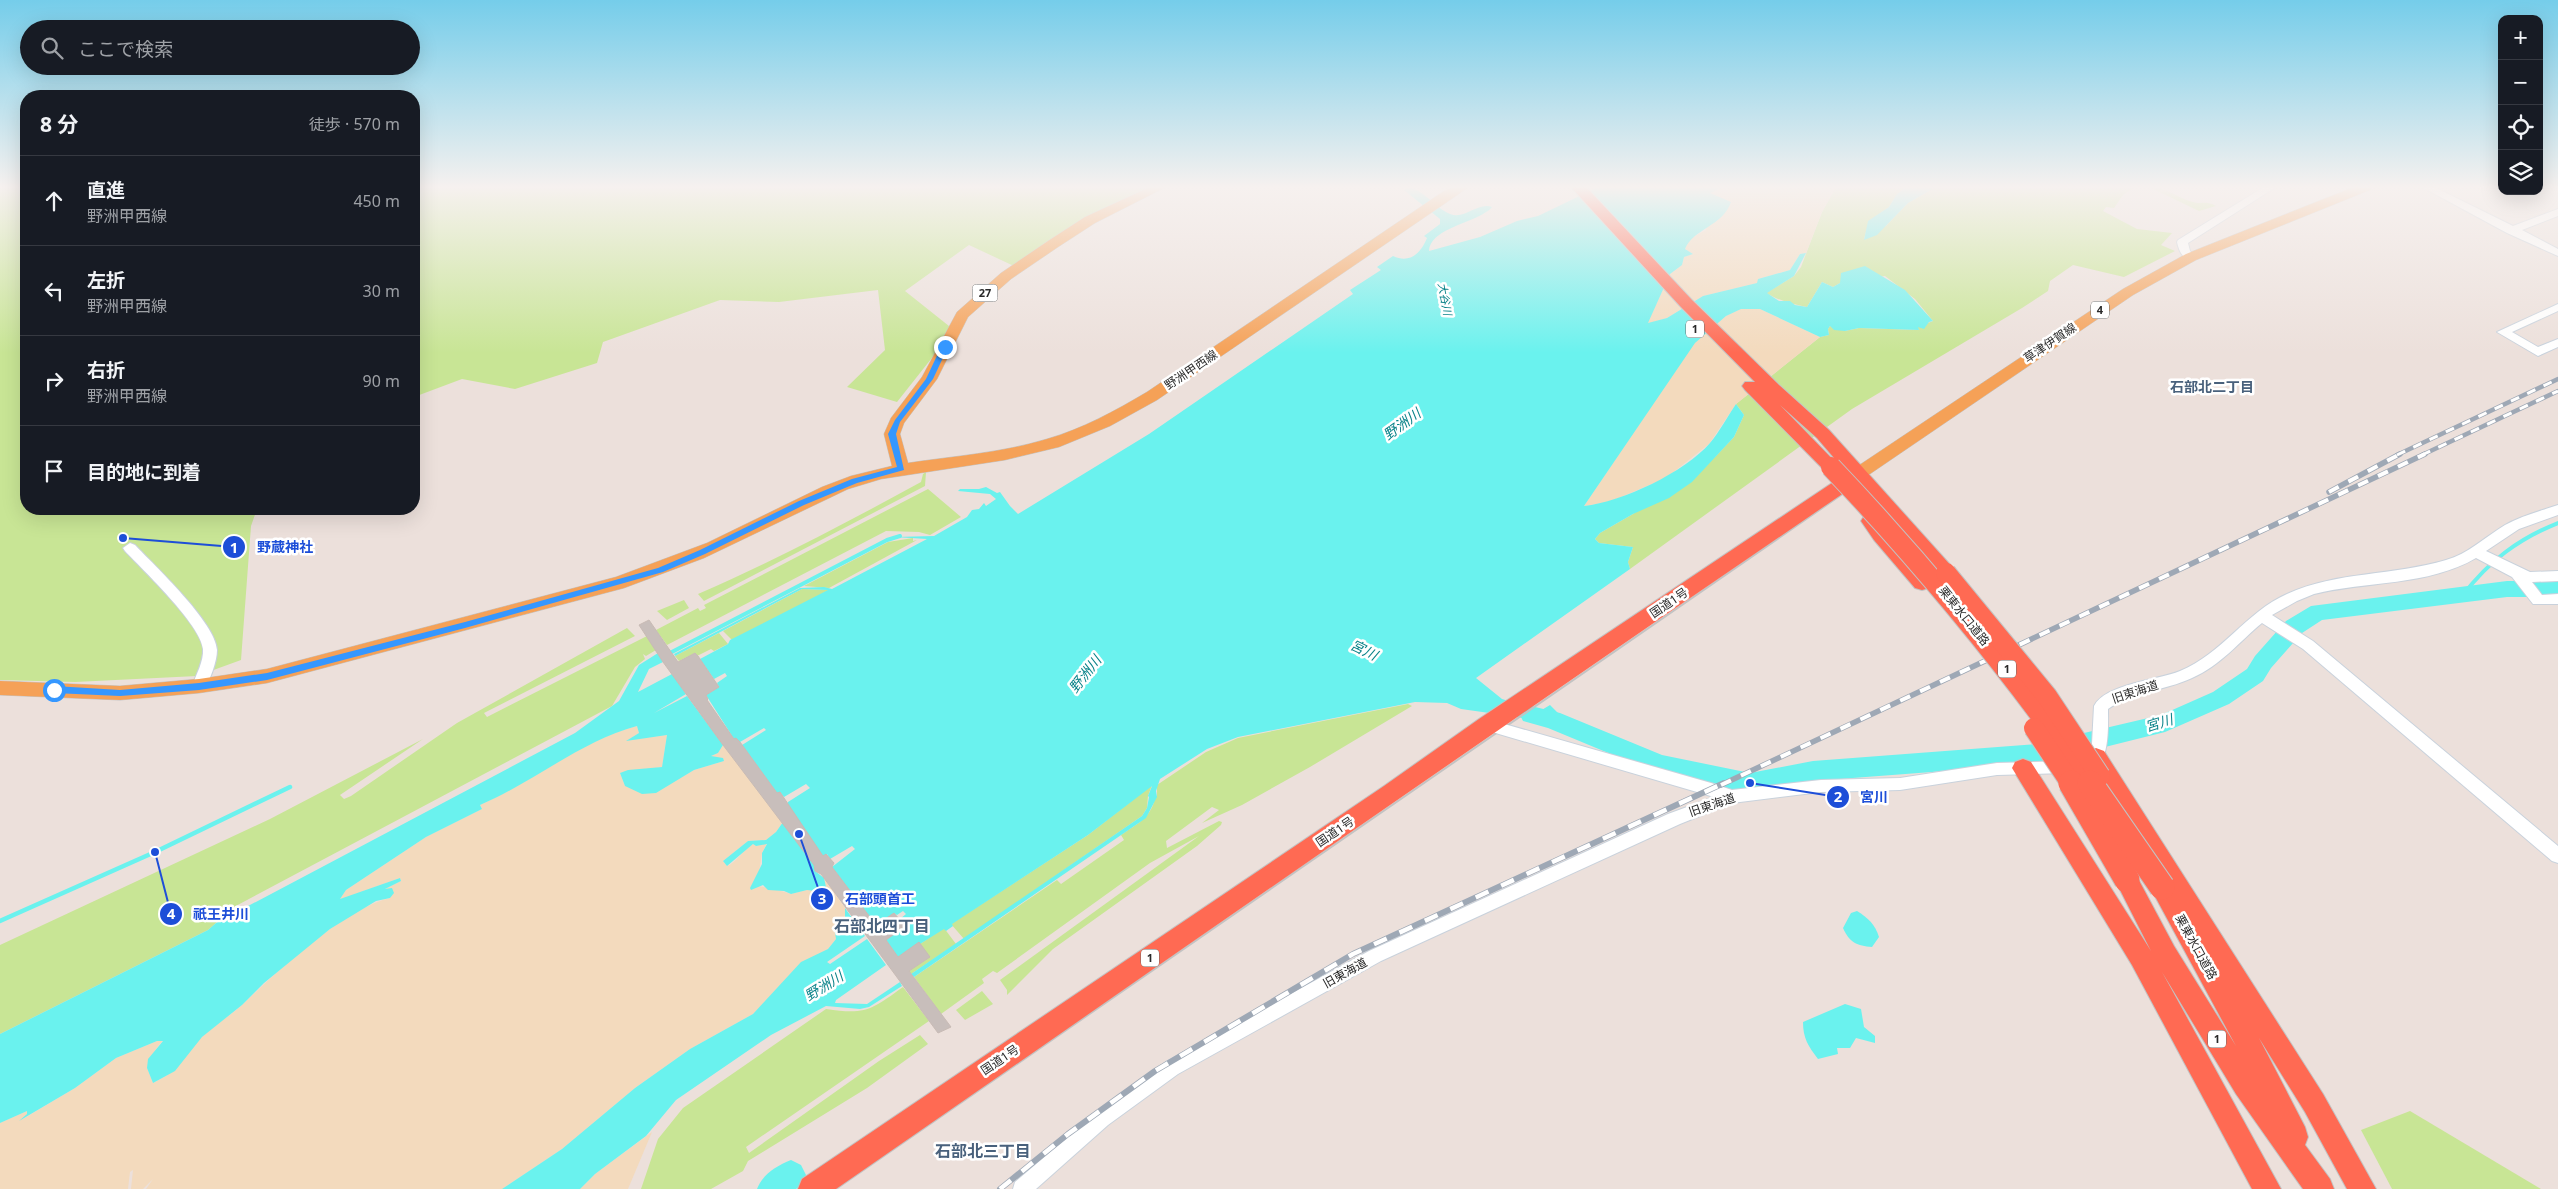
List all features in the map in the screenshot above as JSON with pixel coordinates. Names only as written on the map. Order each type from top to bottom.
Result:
[{"type":"highway","name":"栗東水口道路","points":[[1613,242],[1838,474],[1934,579],[2029,698],[2162,887],[2228,1004],[2321,1189]]},
{"type":"highway","name":"1","points":[[1630,242],[1686,302],[1773,389],[1824,434],[1993,628],[2070,727],[2162,887]]},
{"type":"highway","name":"1","points":[[1858,474],[1866,495],[1869,517],[1881,536],[1922,583],[2037,732],[2077,792],[2127,880],[2165,954],[2245,1085],[2321,1189]]},
{"type":"highway","name":"国道1号","points":[[812,1189],[1376,804],[1492,722],[1858,474]]},
{"type":"highway","points":[[2098,752],[2304,1086],[2362,1189]]},
{"type":"highway","points":[[2022,768],[2141,957],[2267,1189]]},
{"type":"main road","name":"27","points":[[901,469],[892,434],[897,422],[929,379],[962,315],[1006,276],[1055,242]]},
{"type":"main road","name":"野洲甲西線","points":[[0,688],[120,693],[199,686],[267,676],[310,667],[660,570],[702,552],[801,503],[855,481],[901,469],[1009,453],[1052,443],[1118,417],[1152,396],[1377,242]]},
{"type":"main road","name":"草津伊賀線","points":[[1858,474],[2128,292],[2191,257],[2227,242]]},
{"type":"street","points":[[2182,242],[2185,252],[2191,257]]},
{"type":"street","points":[[2536,242],[2558,253]]},
{"type":"street","points":[[2556,310],[2503,332],[2538,352],[2558,343]]},
{"type":"street","name":"旧東海道","points":[[1022,1189],[1102,1119],[1172,1068],[1375,956],[1630,838],[1731,797],[1821,786],[1900,784],[1997,769],[2084,767],[2098,752],[2101,706],[2111,698],[2169,682],[2195,670],[2266,619],[2290,597],[2322,586],[2433,569],[2455,563],[2476,552],[2510,528],[2558,510]]},
{"type":"street","points":[[130,548],[192,615],[204,632],[210,648],[199,686]]},
{"type":"street","points":[[2476,552],[2520,577],[2538,600],[2558,599]]},
{"type":"street","points":[[2520,577],[2558,576]]},
{"type":"street","points":[[2266,619],[2308,645],[2558,856]]},
{"type":"street","points":[[1492,722],[1711,789],[1731,797]]},
{"type":"green space","points":[[0,242],[20,242],[20,515],[255,515],[251,526],[241,660],[197,676],[75,682],[0,680]]},
{"type":"green space","points":[[420,242],[1045,242],[1016,267],[969,245],[905,291],[954,330],[897,402],[847,387],[885,350],[878,290],[779,302],[720,300],[603,342],[597,363],[515,389],[462,379],[420,395]]},
{"type":"green space","points":[[1810,242],[2163,242],[2161,245],[2175,251],[2124,277],[2073,265],[2050,281],[2048,291],[1852,409],[1630,569],[1628,562],[1633,547],[1599,543],[1595,539],[1600,533],[1633,514],[1715,457],[1734,437],[1744,415],[1736,404],[1820,337],[1829,335],[1828,329],[1830,326],[1845,331],[1859,328],[1919,330],[1917,327],[1933,321],[1915,299],[1885,276],[1840,283],[1833,287],[1822,282],[1807,307],[1786,302],[1766,293],[1794,276],[1801,267]]},
{"type":"green space","points":[[926,472],[925,486],[704,601],[698,594],[783,555],[866,512],[921,482],[923,474]]},
{"type":"green space","points":[[928,489],[961,517],[930,535],[919,532],[886,531],[667,645],[656,630],[698,608],[700,611],[706,608],[704,605]]},
{"type":"green space","points":[[913,538],[913,541],[917,540],[829,588],[804,586],[888,542]]},
{"type":"green space","points":[[802,589],[829,590],[733,641],[723,631]]},
{"type":"green space","points":[[684,600],[689,608],[667,620],[657,611]]},
{"type":"green space","points":[[627,628],[635,636],[484,713],[487,717],[647,636],[656,650],[646,656],[643,654],[645,659],[635,667],[612,706],[215,917],[217,922],[208,930],[0,1034],[0,945],[270,819],[423,739],[340,795],[344,799],[351,796],[457,723]]},
{"type":"green space","points":[[719,633],[728,644],[697,656],[695,653],[679,661],[675,656]]},
{"type":"green space","points":[[1408,704],[1412,706],[1310,767],[1242,805],[1202,823],[1219,810],[1212,807],[1166,841],[1167,848],[1219,821],[1222,822],[1221,825],[1197,846],[1053,949],[1007,995],[1007,990],[1000,980],[1199,836],[1150,863],[997,973],[993,971],[982,979],[984,983],[941,1014],[914,977],[1057,880],[1061,884],[1124,840],[1121,835],[1143,819],[1151,810],[1157,796],[1157,785],[1206,752],[1238,738]]},
{"type":"green space","points":[[1152,785],[1148,796],[1147,808],[1142,816],[964,939],[951,924],[1088,835]]},
{"type":"green space","points":[[944,928],[956,944],[911,974],[909,971],[929,957],[920,944]]},
{"type":"green space","points":[[903,987],[929,1021],[746,1147],[749,1153],[879,1061],[920,1035],[928,1044],[867,1088],[748,1161],[743,1171],[711,1189],[641,1189],[658,1139],[683,1108],[826,1009],[860,1011],[867,1009],[875,1006]]},
{"type":"green space","points":[[982,991],[993,1004],[965,1020],[956,1010]]},
{"type":"green space","points":[[2410,1111],[2541,1189],[2392,1189],[2361,1130]]},
{"type":"sand","points":[[1688,242],[1810,242],[1806,253],[1800,254],[1790,270],[1758,279],[1758,283],[1703,296],[1667,318],[1647,324],[1670,274],[1682,265],[1684,257],[1693,254],[1685,249]]},
{"type":"sand","points":[[1740,309],[1760,309],[1820,337],[1736,404],[1709,444],[1666,478],[1609,502],[1584,506],[1694,343],[1726,316]]},
{"type":"sand","points":[[637,726],[639,733],[628,740],[667,735],[662,767],[620,773],[625,786],[680,778],[694,770],[724,761],[711,756],[718,753],[723,745],[783,822],[776,832],[766,840],[748,841],[723,861],[727,866],[753,844],[756,846],[767,843],[762,853],[757,886],[791,894],[807,890],[823,892],[826,887],[824,878],[845,908],[845,918],[836,939],[828,949],[791,973],[753,1014],[690,1049],[635,1088],[562,1149],[502,1189],[146,1189],[153,1179],[143,1189],[131,1189],[133,1170],[130,1172],[128,1189],[0,1189],[0,1123],[27,1111],[23,1119],[75,1088],[116,1058],[163,1040],[156,1049],[147,1068],[153,1083],[162,1079],[175,1068],[207,1032],[238,1008],[292,959],[352,915],[372,904],[390,898],[383,890],[401,881],[400,878],[339,900],[346,890],[426,837],[482,809],[480,805],[577,751],[617,732]]},
{"type":"sand","points":[[652,1132],[628,1189],[580,1189],[595,1174]]},
{"type":"water","points":[[1425,242],[1432,242],[1429,251],[1460,242],[1689,242],[1685,249],[1693,254],[1684,257],[1682,265],[1670,274],[1648,323],[1667,318],[1703,296],[1757,283],[1758,279],[1790,270],[1800,254],[1806,253],[1794,276],[1767,293],[1779,301],[1790,301],[1795,305],[1807,307],[1822,282],[1833,287],[1840,283],[1841,273],[1865,266],[1905,290],[1933,321],[1929,322],[1924,329],[1918,327],[1919,330],[1859,328],[1845,331],[1834,330],[1830,326],[1828,329],[1829,335],[1820,337],[1760,309],[1741,309],[1726,316],[1695,343],[1584,506],[1616,499],[1634,492],[1685,465],[1710,443],[1736,404],[1744,415],[1734,437],[1692,482],[1669,498],[1633,514],[1600,533],[1595,539],[1599,543],[1633,547],[1628,562],[1630,569],[1476,678],[1502,699],[1540,711],[1550,705],[1561,716],[1556,726],[1518,717],[1461,709],[1447,703],[1415,702],[1238,737],[1207,749],[1160,779],[1156,791],[1157,797],[1146,818],[914,977],[911,974],[1142,816],[1147,808],[1148,796],[1152,786],[1088,835],[952,924],[953,926],[946,931],[944,929],[920,944],[918,943],[898,957],[886,940],[905,926],[900,919],[906,914],[903,911],[897,915],[894,913],[876,925],[832,867],[855,849],[852,846],[830,859],[827,854],[823,856],[787,805],[788,802],[810,788],[806,784],[784,797],[780,792],[777,793],[742,745],[766,730],[764,728],[740,742],[734,739],[706,695],[719,687],[717,683],[727,676],[725,673],[714,679],[700,659],[728,644],[730,640],[828,590],[802,589],[675,656],[674,654],[800,588],[824,587],[832,589],[927,539],[895,537],[934,536],[967,517],[972,510],[979,509],[984,503],[986,506],[996,499],[990,494],[958,491],[960,489],[986,487],[997,493],[1000,492],[1018,514],[1149,434],[1353,294],[1350,290],[1381,270],[1377,267],[1393,256],[1405,259],[1410,258],[1422,248]]},
{"type":"water","points":[[658,653],[663,662],[649,669],[638,692],[672,674],[686,694],[654,713],[687,696],[723,745],[718,753],[711,756],[723,758],[724,761],[694,770],[656,793],[642,794],[625,786],[620,773],[628,770],[662,767],[667,735],[626,741],[639,733],[637,726],[596,741],[500,796],[480,805],[482,809],[426,837],[346,890],[340,899],[400,878],[401,881],[385,889],[392,888],[394,893],[390,898],[376,901],[330,929],[264,983],[242,1005],[202,1037],[175,1071],[153,1083],[147,1068],[148,1059],[163,1041],[157,1041],[116,1058],[75,1088],[19,1121],[27,1114],[27,1111],[0,1123],[0,1034],[208,930],[216,923],[575,733],[619,701],[639,665]]},
{"type":"water","points":[[783,822],[814,865],[815,871],[824,878],[826,887],[823,892],[807,890],[791,894],[784,891],[768,890],[763,885],[751,890],[750,888],[762,864],[762,853],[767,844],[756,846],[753,844],[727,866],[723,861],[748,841],[766,840],[776,832]]},
{"type":"water","name":"野洲川","points":[[845,908],[865,936],[827,962],[830,964],[867,939],[886,965],[836,1000],[835,1003],[867,1004],[900,982],[902,986],[869,1007],[860,1009],[826,1006],[771,1035],[676,1100],[646,1136],[595,1174],[580,1189],[502,1189],[562,1149],[635,1088],[690,1049],[753,1014],[801,962],[828,949],[836,939],[835,932],[845,918]]},
{"type":"water","points":[[1857,911],[1871,922],[1877,932],[1879,937],[1872,947],[1862,946],[1854,942],[1848,937],[1843,928],[1851,913]]},
{"type":"water","points":[[1845,1004],[1861,1009],[1864,1027],[1875,1036],[1875,1043],[1856,1038],[1850,1048],[1837,1048],[1838,1054],[1818,1059],[1807,1042],[1803,1022]]},
{"type":"building","points":[[649,620],[678,662],[695,653],[698,656],[719,687],[706,695],[707,700],[734,739],[736,738],[740,742],[777,793],[780,792],[823,856],[826,854],[834,863],[832,867],[876,925],[894,913],[905,926],[886,940],[898,957],[919,942],[930,957],[909,971],[951,1027],[938,1033],[821,874],[815,871],[814,865],[663,662],[639,625]]},
{"type":"waterway","points":[[2463,595],[2483,572],[2505,552],[2530,536],[2558,523]]},
{"type":"waterway","points":[[668,654],[887,540],[900,536]]},
{"type":"waterway","name":"宮川","points":[[1531,715],[1552,720],[1659,764],[1750,783],[1813,771],[2037,754],[2165,723],[2221,698],[2255,675],[2263,662],[2294,627],[2304,619],[2319,612],[2507,589],[2558,589]]},
{"type":"waterway","points":[[0,921],[155,852],[290,787]]},
{"type":"waterway","points":[[772,1189],[791,1175]]},
{"type":"railway","points":[[2397,455],[2558,379]]},
{"type":"railway","points":[[2422,455],[2558,391]]},
{"type":"railway","points":[[2329,492],[2400,454]]},
{"type":"railway","points":[[1721,785],[2425,454]]},
{"type":"railway","points":[[1000,1189],[1068,1134],[1155,1071],[1353,954],[1724,783]]},
{"type":"place","name":"野蔵神社","points":[[123,538]]},
{"type":"place","name":"宮川","points":[[1750,783]]},
{"type":"place","name":"石部頭首工","points":[[799,834]]},
{"type":"place","name":"祇王井川","points":[[155,852]]},
{"type":"district","name":"石部北二丁目","points":[[2212,387]]},
{"type":"district","name":"石部北四丁目","points":[[882,926]]},
{"type":"district","name":"石部北三丁目","points":[[983,1151]]},
{"type":"route","points":[[54,690],[120,693],[199,686],[267,676],[310,667],[660,570],[702,552],[801,503],[855,481],[901,469],[892,434],[897,422],[929,379],[945,347]]},
{"type":"water label","name":"大谷川","points":[[1445,299]]}]
